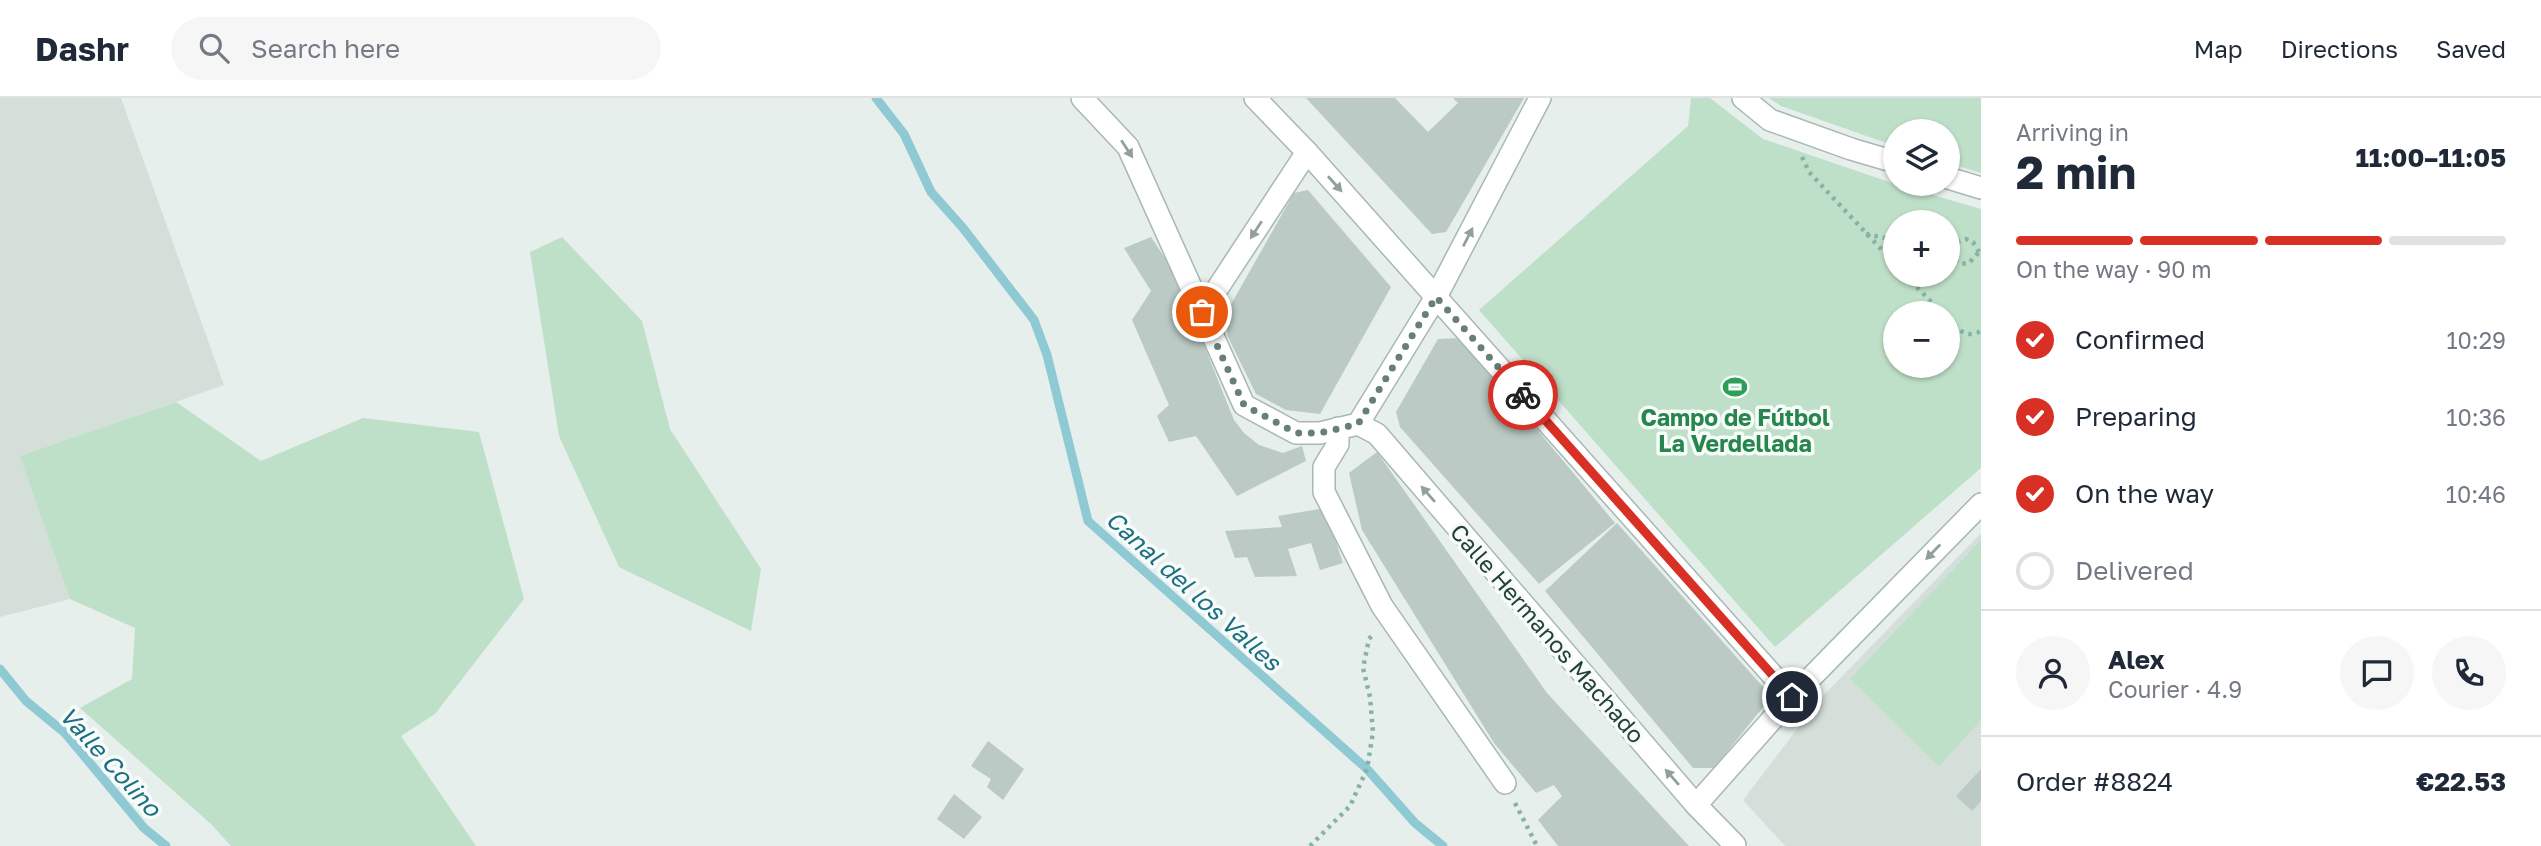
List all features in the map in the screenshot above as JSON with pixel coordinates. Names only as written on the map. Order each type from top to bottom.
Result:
[{"type":"street","points":[[1082,98],[1128,148],[1244,405],[1296,433],[1320,433],[1348,426]]},
{"type":"street","points":[[1255,98],[1307,152],[1792,697]]},
{"type":"street","points":[[1505,783],[1389,617],[1324,492],[1324,467],[1348,426],[1436,297],[1540,98]]},
{"type":"street","points":[[1743,98],[1770,120],[1883,158]]},
{"type":"street","points":[[1202,312],[1307,152]]},
{"type":"street","points":[[1960,182],[1981,188]]},
{"type":"street","name":"Calle Hermanos Machado","points":[[1348,426],[1377,435],[1696,805],[1735,845]]},
{"type":"street","points":[[1696,805],[1792,697],[1981,504]]},
{"type":"path","points":[[1793,128],[1809,172],[1883,252]]},
{"type":"path","points":[[1865,233],[1883,237]]},
{"type":"path","points":[[1960,241],[1966,239],[1973,242],[1980,253],[1969,263],[1960,264]]},
{"type":"path","points":[[1917,287],[1930,301]]},
{"type":"path","points":[[1960,331],[1975,334],[1981,331]]},
{"type":"path","points":[[1310,846],[1350,806],[1367,769],[1373,733],[1370,697],[1363,668],[1369,639],[1389,617]]},
{"type":"path","points":[[1505,783],[1537,846]]},
{"type":"shaded area","points":[[0,98],[121,98],[224,385],[21,456],[70,599],[0,617]]},
{"type":"shaded area","points":[[1981,533],[1981,846],[1785,846],[1743,800],[1821,698]]},
{"type":"green space","name":"Campo de Fútbol La Verdellada","points":[[1691,98],[1710,98],[1763,139],[1883,180],[1883,196],[1936,196],[1981,209],[1981,468],[1775,647],[1479,310],[1688,126]]},
{"type":"green space","points":[[1769,98],[1981,98],[1981,173],[1960,167],[1960,119],[1883,119],[1883,142],[1781,106]]},
{"type":"green space","points":[[562,237],[642,321],[670,429],[761,569],[751,631],[619,567],[559,436],[530,252]]},
{"type":"green space","points":[[176,402],[261,461],[363,418],[479,432],[524,599],[435,714],[401,736],[476,846],[231,846],[212,825],[80,708],[132,679],[135,628],[70,599],[20,456]]},
{"type":"green space","points":[[1981,540],[1981,720],[1939,766],[1850,679]]},
{"type":"building","points":[[1306,98],[1395,98],[1428,132],[1458,103],[1453,98],[1524,98],[1446,232],[1432,234]]},
{"type":"building","points":[[1308,190],[1391,287],[1320,414],[1286,410],[1256,394],[1228,337],[1225,315],[1294,193]]},
{"type":"building","points":[[1151,237],[1175,273],[1234,420],[1244,433],[1259,445],[1283,453],[1302,446],[1306,461],[1237,496],[1196,436],[1169,442],[1157,416],[1169,405],[1132,320],[1151,291],[1124,248]]},
{"type":"building","points":[[1461,338],[1615,523],[1539,584],[1400,427],[1396,412],[1438,339]]},
{"type":"building","points":[[1377,452],[1547,693],[1689,846],[1558,846],[1538,820],[1562,796],[1554,785],[1536,793],[1494,743],[1362,530],[1349,473]]},
{"type":"building","points":[[1325,508],[1343,563],[1320,570],[1311,543],[1288,549],[1297,576],[1255,577],[1247,557],[1235,558],[1225,531],[1282,527],[1278,516]]},
{"type":"building","points":[[1617,523],[1764,688],[1768,701],[1714,768],[1693,768],[1545,591]]},
{"type":"building","points":[[988,741],[1024,769],[1003,800],[987,787],[991,779],[971,766]]},
{"type":"building","points":[[1981,769],[1981,801],[1972,811],[1956,796]]},
{"type":"building","points":[[954,794],[982,817],[964,839],[937,819]]},
{"type":"waterway","name":"Canal del los Valles","points":[[876,98],[904,134],[931,192],[963,228],[1034,320],[1047,355],[1088,521],[1367,769],[1415,823],[1443,846]]},
{"type":"waterway","name":"Valle Colino","points":[[0,669],[26,701],[65,733],[144,828],[166,846]]},
{"type":"way so far","points":[[1202,312],[1244,405],[1296,433],[1320,433],[1358,424],[1436,297],[1523,395]]},
{"type":"place","name":"Campo de Fútbol La Verdellada","points":[[1735,387]]},
{"type":"route","points":[[1523,395],[1792,697]]}]
